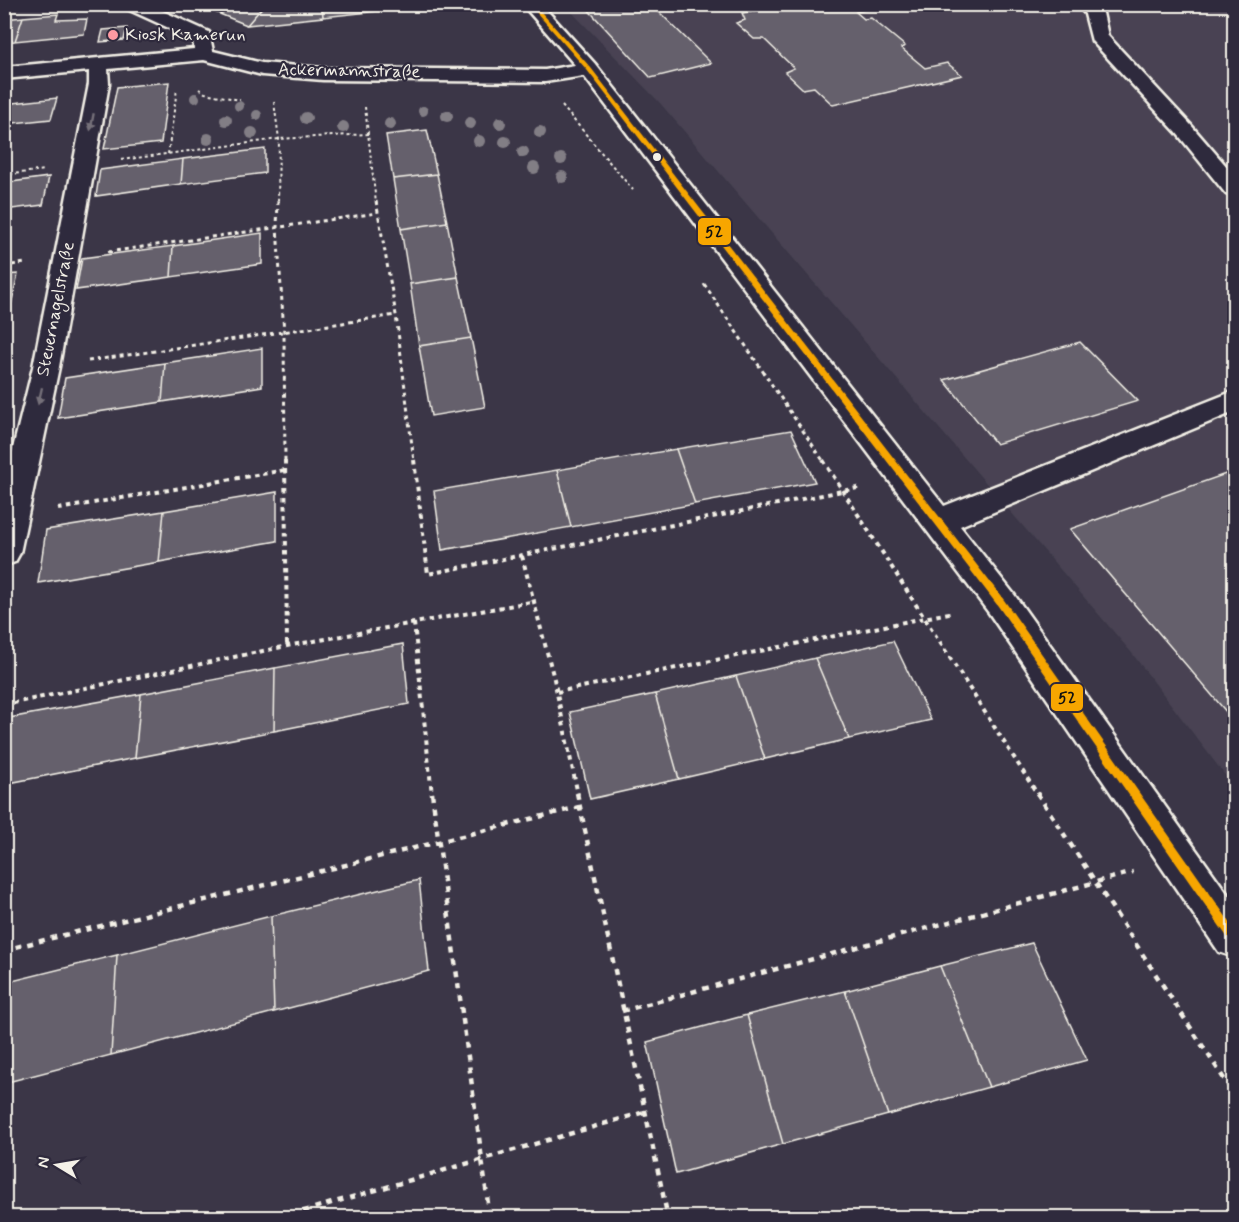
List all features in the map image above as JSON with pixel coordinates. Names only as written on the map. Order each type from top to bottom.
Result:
[{"type":"street","points":[[131,4],[202,36],[204,54]]},
{"type":"street","points":[[531,4],[589,69],[940,521],[1001,603],[1234,937]]},
{"type":"street","points":[[1086,4],[1094,13],[1099,37],[1184,128],[1234,189]]},
{"type":"street","name":"Ackermannstraße","points":[[4,73],[204,54],[262,69],[323,74],[545,76],[589,69]]},
{"type":"street","name":"Steuernagelstraße","points":[[4,553],[46,367],[99,84],[98,64]]},
{"type":"street","points":[[940,521],[1234,401]]},
{"type":"path","points":[[545,76],[561,105],[633,191]]},
{"type":"path","points":[[168,154],[178,87]]},
{"type":"path","points":[[274,101],[279,139],[277,226],[284,333],[287,646]]},
{"type":"path","points":[[364,104],[377,213],[396,315],[428,574],[905,478]]},
{"type":"path","points":[[4,175],[279,139],[368,134]]},
{"type":"path","points":[[4,266],[377,213]]},
{"type":"path","points":[[703,283],[844,491],[1094,883],[1234,1094]]},
{"type":"path","points":[[46,367],[396,315]]},
{"type":"path","points":[[12,516],[285,471]]},
{"type":"path","points":[[522,556],[536,601],[558,692],[579,807],[622,1011],[648,1111],[668,1218]]},
{"type":"path","points":[[4,705],[287,646],[536,601]]},
{"type":"path","points":[[558,692],[1001,603]]},
{"type":"path","points":[[414,623],[437,841],[490,1218]]},
{"type":"path","points":[[4,950],[579,807]]},
{"type":"path","points":[[622,1011],[1180,859]]},
{"type":"path","points":[[280,1218],[482,1157],[648,1111]]},
{"type":"shaded area","points":[[565,5],[1234,5],[1234,787],[1131,652],[660,103]]},
{"type":"building","points":[[195,4],[265,4],[247,25]]},
{"type":"building","points":[[265,4],[322,4],[323,17],[247,25]]},
{"type":"building","points":[[322,4],[368,4],[369,12],[323,17]]},
{"type":"building","points":[[368,4],[400,4],[400,9],[369,12]]},
{"type":"building","points":[[400,4],[447,4],[400,9]]},
{"type":"building","points":[[583,4],[651,4],[711,63],[651,78]]},
{"type":"building","points":[[788,4],[875,4],[879,7],[856,12],[864,19],[871,18],[905,46],[901,48],[925,68],[947,63],[962,75],[833,105],[814,87],[803,89],[785,72],[794,68],[764,39],[754,39],[736,23],[745,20],[742,13]]},
{"type":"building","points":[[58,14],[56,20],[87,19],[84,34],[15,41],[23,17]]},
{"type":"building","points":[[23,17],[15,41],[4,42],[4,19]]},
{"type":"building","name":"Kiosk Kamerun","points":[[127,28],[124,40],[100,42],[103,30]]},
{"type":"building","points":[[169,82],[161,143],[104,149],[117,87]]},
{"type":"building","points":[[57,98],[51,119],[4,124],[4,104]]},
{"type":"building","points":[[427,130],[437,174],[393,179],[386,135]]},
{"type":"building","points":[[265,149],[265,173],[181,184],[183,159]]},
{"type":"building","points":[[183,159],[181,184],[96,196],[100,170]]},
{"type":"building","points":[[437,174],[447,222],[401,229],[393,179]]},
{"type":"building","points":[[49,177],[43,205],[4,210],[4,183]]},
{"type":"building","points":[[447,222],[458,277],[410,284],[401,229]]},
{"type":"building","points":[[262,233],[262,264],[171,277],[173,246]]},
{"type":"building","points":[[173,246],[171,277],[76,290],[82,258]]},
{"type":"building","points":[[18,274],[11,305],[4,306],[4,275]]},
{"type":"building","points":[[458,277],[471,338],[419,346],[410,284]]},
{"type":"building","points":[[471,338],[485,407],[431,416],[419,346]]},
{"type":"building","points":[[1080,342],[1138,401],[996,444],[944,380]]},
{"type":"building","points":[[262,348],[262,386],[162,402],[165,363]]},
{"type":"building","points":[[165,363],[162,402],[58,418],[65,378]]},
{"type":"building","points":[[791,430],[815,482],[695,504],[676,449]]},
{"type":"building","points":[[676,449],[695,504],[571,527],[557,470]]},
{"type":"building","points":[[557,470],[571,527],[442,550],[434,491]]},
{"type":"building","points":[[1234,471],[1234,721],[1070,529]]},
{"type":"building","points":[[277,492],[277,541],[159,562],[164,511]]},
{"type":"building","points":[[164,511],[159,562],[38,583],[46,530]]},
{"type":"building","points":[[893,641],[931,720],[849,739],[815,658]]},
{"type":"building","points":[[403,644],[409,704],[274,731],[275,668]]},
{"type":"building","points":[[815,658],[849,739],[765,759],[736,676]]},
{"type":"building","points":[[275,668],[274,731],[135,758],[141,694]]},
{"type":"building","points":[[736,676],[765,759],[679,779],[655,694]]},
{"type":"building","points":[[141,694],[135,758],[4,784],[4,719]]},
{"type":"building","points":[[655,694],[679,779],[590,799],[570,712]]},
{"type":"building","points":[[419,880],[429,971],[274,1012],[271,916]]},
{"type":"building","points":[[271,916],[274,1012],[111,1055],[117,955]]},
{"type":"building","points":[[1032,943],[1087,1060],[989,1087],[940,966]]},
{"type":"building","points":[[117,955],[111,1055],[4,1083],[4,983]]},
{"type":"building","points":[[940,966],[989,1087],[888,1115],[845,991]]},
{"type":"building","points":[[845,991],[888,1115],[783,1144],[747,1015]]},
{"type":"building","points":[[747,1015],[783,1144],[676,1174],[647,1042]]},
{"type":"transit line","name":"52","points":[[531,4],[589,69],[1001,603],[1234,937]]},
{"type":"place","name":"Kiosk Kamerun","points":[[113,35]]}]
